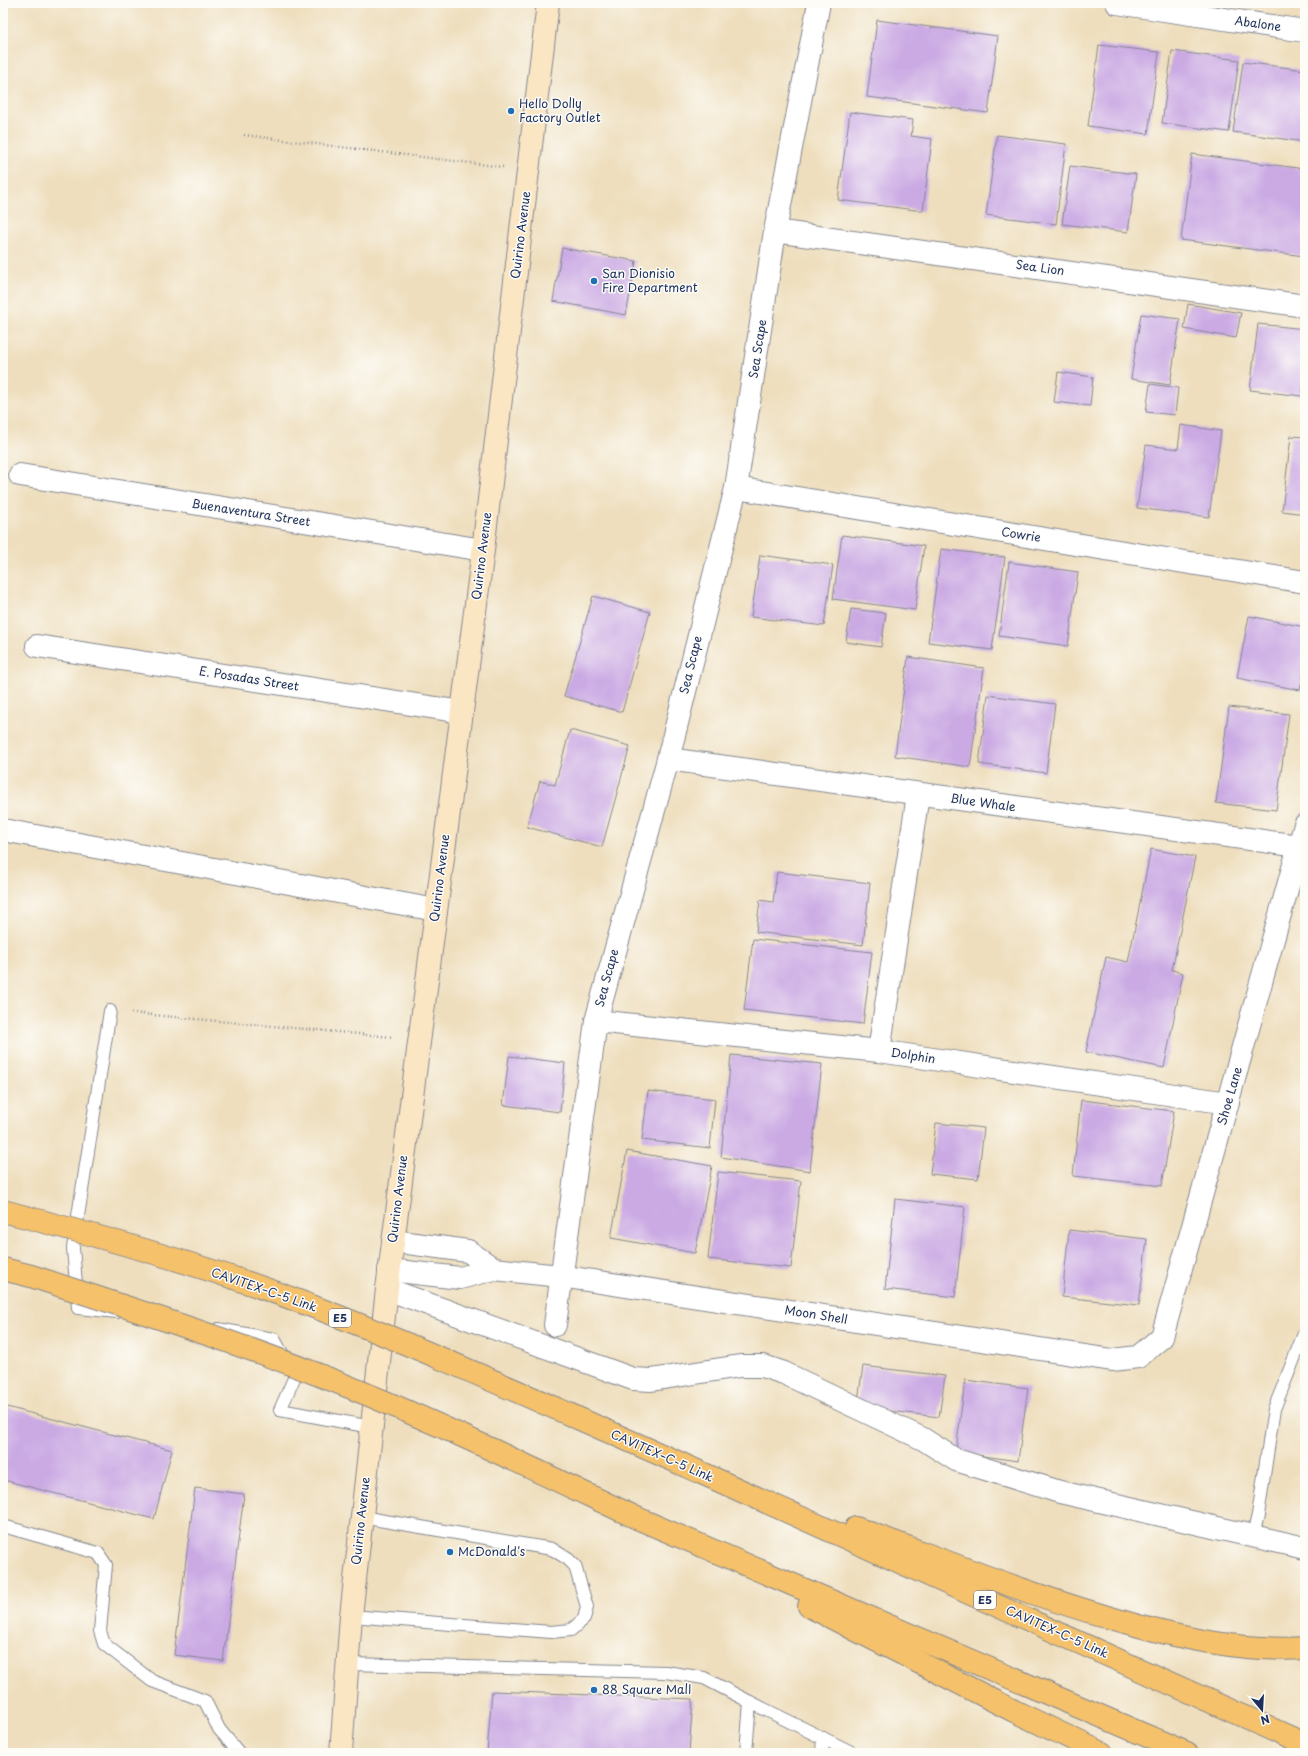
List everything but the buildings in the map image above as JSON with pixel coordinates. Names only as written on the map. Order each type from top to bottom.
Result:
[{"type":"highway","name":"CAVITEX–C-5 Link","points":[[3,1211],[186,1263],[309,1305],[434,1355],[666,1457],[1305,1744]]},
{"type":"highway","points":[[3,1268],[196,1329],[316,1374],[445,1428],[639,1518],[1187,1753]]},
{"type":"highway","points":[[666,1457],[1035,1594],[1088,1611],[1175,1635],[1216,1643],[1255,1648],[1305,1648]]},
{"type":"highway","points":[[639,1518],[1014,1711],[1102,1753]]},
{"type":"main road","name":"Quirino Avenue","points":[[342,1753],[351,1616],[388,1280],[483,550],[548,3]]},
{"type":"street","name":"Sea Scape","points":[[554,1325],[596,1021],[668,760],[736,488],[775,231],[819,3]]},
{"type":"street","name":"Abalone","points":[[1117,3],[1305,31]]},
{"type":"street","name":"Sea Lion","points":[[775,231],[1305,306]]},
{"type":"street","name":"Buenaventura Street","points":[[20,475],[483,550]]},
{"type":"street","name":"Cowrie","points":[[736,488],[1305,582]]},
{"type":"street","name":"E. Posadas Street","points":[[37,646],[462,712]]},
{"type":"street","name":"Blue Whale","points":[[668,760],[1299,846]]},
{"type":"street","points":[[879,1051],[918,795]]},
{"type":"street","name":"Shoe Lane","points":[[1138,1357],[1162,1338],[1305,825]]},
{"type":"street","points":[[3,830],[436,910]]},
{"type":"street","name":"Dolphin","points":[[596,1021],[879,1051],[1228,1104]]},
{"type":"street","name":"Moon Shell","points":[[393,1241],[468,1251],[494,1269]]},
{"type":"street","name":"Moon Shell","points":[[388,1280],[460,1278],[494,1269],[560,1276],[1112,1360],[1138,1357]]},
{"type":"street","points":[[388,1280],[633,1378],[651,1380],[740,1366],[763,1366],[784,1373],[923,1439],[956,1460],[1060,1492],[1305,1548]]},
{"type":"lane","points":[[110,1011],[73,1248],[78,1308],[130,1313],[274,1339],[296,1376],[280,1410],[371,1427]]},
{"type":"lane","points":[[1253,1535],[1258,1516],[1274,1409],[1305,1331]]},
{"type":"lane","points":[[351,1616],[551,1632],[571,1630],[584,1619],[587,1607],[575,1566],[568,1559],[552,1549],[362,1517]]},
{"type":"lane","points":[[3,1526],[98,1553],[106,1565],[100,1631],[104,1644],[152,1681],[205,1702],[219,1729],[239,1753]]},
{"type":"lane","points":[[348,1664],[666,1672],[704,1678],[853,1753]]},
{"type":"lane","points":[[746,1753],[750,1702]]},
{"type":"lane","points":[[822,1753],[823,1738]]},
{"type":"path","points":[[244,135],[529,170]]},
{"type":"path","points":[[110,1011],[419,1040]]},
{"type":"place","name":"Hello Dolly Factory Outlet","points":[[511,111]]},
{"type":"place","name":"San Dionisio Fire Department","points":[[594,281]]},
{"type":"place","name":"McDonald's","points":[[450,1552]]},
{"type":"place","name":"88 Square Mall","points":[[594,1690]]}]
